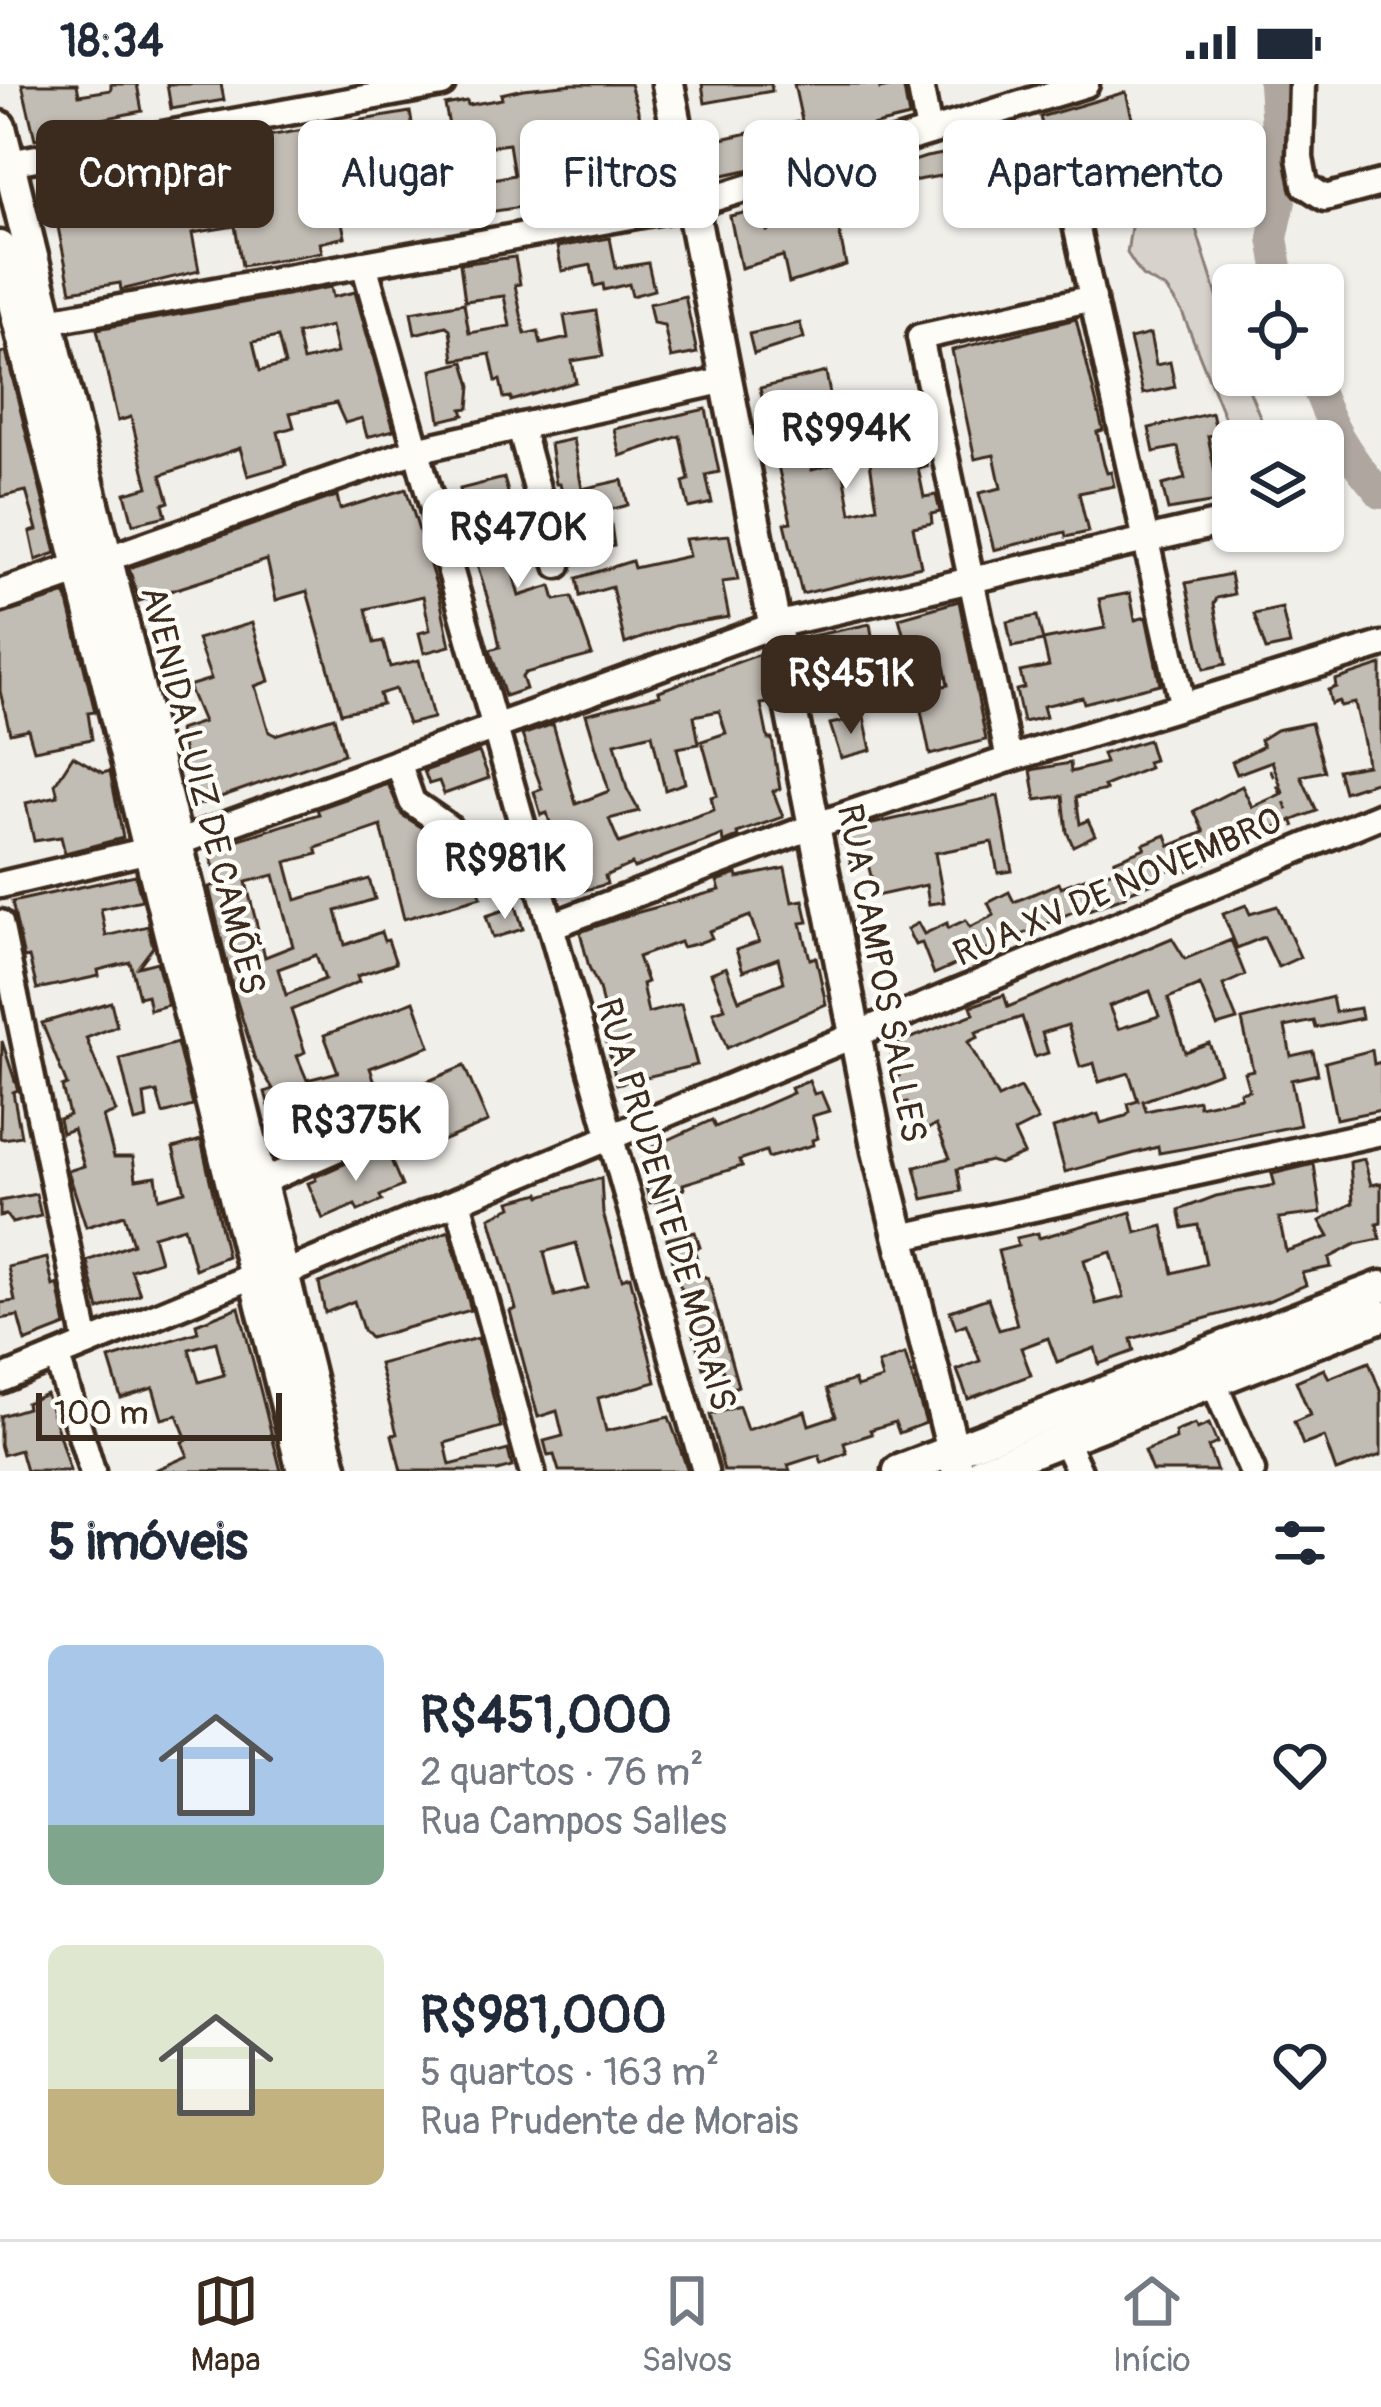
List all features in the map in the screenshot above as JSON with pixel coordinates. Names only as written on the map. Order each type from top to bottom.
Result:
[{"type":"main road","name":"RUA CAMPOS SALLES","points":[[668,84],[675,120]]},
{"type":"main road","name":"AVENIDA LUIZ DE CAMÕES","points":[[0,127],[9,163],[23,329]]},
{"type":"main road","name":"RUA CAMPOS SALLES","points":[[697,228],[897,1238],[956,1461]]},
{"type":"main road","name":"AVENIDA LUIZ DE CAMÕES","points":[[0,247],[93,564],[269,1275],[332,1471]]},
{"type":"main road","points":[[0,596],[93,564]]},
{"type":"main road","name":"AVENIDA LUIZ DE CAMÕES","points":[[163,846],[261,1182],[269,1275],[303,1471]]},
{"type":"main road","points":[[899,1471],[956,1461],[1381,1288]]},
{"type":"main road","points":[[983,1471],[1380,1318]]},
{"type":"street","points":[[9,163],[336,95],[442,84]]},
{"type":"street","points":[[920,84],[929,132]]},
{"type":"street","points":[[719,197],[1086,84]]},
{"type":"street","points":[[1302,84],[1300,158],[1305,185],[1325,198],[1381,183]]},
{"type":"street","points":[[23,329],[564,228]]},
{"type":"street","points":[[1077,228],[1182,703]]},
{"type":"street","name":"RUA PRUDENTE DE MORAIS","points":[[364,264],[705,1471]]},
{"type":"street","points":[[1009,759],[920,337],[1093,298]]},
{"type":"street","points":[[93,564],[416,450],[727,380]]},
{"type":"street","points":[[520,427],[558,565]]},
{"type":"street","points":[[0,886],[163,846],[775,625],[1212,525]]},
{"type":"street","points":[[551,926],[814,826],[1009,759],[1381,645]]},
{"type":"street","points":[[398,762],[412,802],[448,827]]},
{"type":"street","name":"RUA XV DE NOVEMBRO","points":[[0,1380],[458,1201],[1381,815]]},
{"type":"street","points":[[0,923],[87,1345]]},
{"type":"street","points":[[261,1182],[378,1131]]},
{"type":"street","points":[[897,1238],[1381,1132]]},
{"type":"street","points":[[458,1201],[532,1471]]},
{"type":"street","points":[[57,1357],[92,1471]]},
{"type":"street","points":[[1213,1381],[1252,1471]]},
{"type":"street","points":[[1064,1439],[1079,1471]]},
{"type":"path","points":[[1270,769],[1304,848]]},
{"type":"shaded area","points":[[1131,228],[1196,228],[1212,280],[1212,386],[1182,312],[1166,289],[1142,276],[1127,253]]},
{"type":"shaded area","points":[[1216,396],[1252,396],[1261,420],[1226,420]]},
{"type":"building","points":[[22,84],[77,84],[79,95],[111,90],[111,84],[137,84],[142,111],[98,120],[36,120],[35,139]]},
{"type":"building","points":[[167,84],[221,84],[224,100],[171,109]]},
{"type":"building","points":[[630,84],[640,120],[520,120],[520,207],[496,211],[496,178],[514,175],[509,144],[496,146],[496,120],[448,120],[445,105],[502,99],[501,94]]},
{"type":"building","points":[[702,84],[771,84],[772,91],[705,103]]},
{"type":"building","points":[[794,84],[879,84],[880,89],[903,84],[909,117],[802,120]]},
{"type":"building","points":[[1126,92],[1132,118],[1041,120]]},
{"type":"building","points":[[410,112],[411,120],[362,120]]},
{"type":"building","points":[[298,131],[298,228],[343,228],[345,237],[320,243],[322,252],[242,266],[235,228],[274,228],[274,135]]},
{"type":"building","points":[[743,134],[743,171],[719,176],[719,140]]},
{"type":"building","points":[[943,154],[943,176],[919,180],[919,159]]},
{"type":"building","points":[[743,213],[743,228],[839,228],[846,265],[789,283],[783,256],[741,268],[730,216]]},
{"type":"building","points":[[58,228],[223,228],[192,233],[199,271],[121,290],[120,283],[71,291]]},
{"type":"building","points":[[610,238],[616,268],[648,263],[654,290],[632,296],[629,284],[604,290],[603,284],[595,286],[591,265],[562,271],[557,247]]},
{"type":"building","points":[[515,257],[520,284],[515,285],[525,334],[538,331],[541,344],[568,338],[564,316],[596,311],[603,356],[572,361],[576,382],[511,401],[511,397],[504,398],[500,380],[496,381],[490,354],[454,360],[450,329],[415,334],[411,312],[464,303],[469,333],[510,326],[504,296],[465,301],[460,264]]},
{"type":"building","points":[[331,287],[333,297],[355,292],[394,430],[367,437],[362,418],[345,423],[336,403],[290,413],[294,427],[278,432],[286,465],[248,476],[240,448],[161,475],[169,502],[163,504],[166,516],[133,524],[125,493],[148,487],[131,417],[118,421],[97,329]],"holes":[[[331,326],[337,353],[303,361],[297,334]],[[278,337],[285,365],[260,371],[253,342]]]},
{"type":"building","points":[[685,296],[697,353],[671,358],[664,325],[653,323],[649,304]]},
{"type":"building","points":[[1076,319],[1103,430],[1097,432],[1104,464],[1114,486],[1079,493],[1088,532],[1066,537],[1065,532],[994,550],[979,493],[1001,488],[994,455],[975,459],[952,350]]},
{"type":"building","points":[[800,323],[804,338],[754,354],[749,334]]},
{"type":"building","points":[[1150,334],[1156,365],[1170,362],[1175,387],[1143,394],[1130,339]]},
{"type":"building","points":[[6,352],[56,553],[36,560],[30,532],[37,530],[26,491],[0,497],[0,353]]},
{"type":"building","points":[[464,362],[471,386],[469,408],[462,409],[464,415],[440,421],[432,370]]},
{"type":"building","points":[[826,372],[834,417],[802,426],[812,470],[842,462],[851,513],[877,507],[865,430],[880,426],[878,419],[910,412],[927,466],[918,468],[924,497],[936,495],[940,512],[931,514],[932,523],[913,527],[921,566],[802,594],[785,523],[791,522],[760,388]]},
{"type":"building","points":[[706,409],[719,472],[706,475],[712,503],[689,508],[680,436],[620,456],[614,429]]},
{"type":"building","points":[[1212,413],[1212,435],[1208,436],[1212,503],[1168,510],[1162,485],[1185,479],[1178,447],[1154,452],[1149,428]]},
{"type":"building","points":[[573,439],[582,489],[622,480],[628,505],[609,510],[614,546],[577,554],[560,484],[556,484],[550,444]]},
{"type":"building","points":[[504,478],[515,518],[527,515],[540,562],[512,569],[519,596],[551,586],[555,600],[572,597],[592,655],[525,673],[526,689],[505,696],[490,650],[500,647],[494,619],[475,558],[469,559],[463,531],[470,529],[460,489]]},
{"type":"building","points":[[406,489],[450,646],[424,653],[419,633],[430,630],[423,596],[366,609],[374,643],[383,641],[390,667],[419,660],[433,718],[408,724],[395,689],[379,694],[382,704],[341,713],[307,591],[276,600],[267,560],[139,601],[129,568],[337,496],[340,509]]},
{"type":"building","points":[[729,535],[738,580],[722,582],[729,617],[674,626],[625,644],[612,587],[580,596],[577,578],[632,561],[634,568],[689,556],[685,539]]},
{"type":"building","points":[[1230,574],[1234,594],[1217,598],[1214,604],[1226,664],[1204,669],[1186,583]]},
{"type":"building","points":[[1130,593],[1135,620],[1146,617],[1160,684],[1084,703],[1082,697],[1043,706],[1046,717],[1023,722],[1016,690],[1024,688],[1020,672],[1049,666],[1043,640],[1105,628],[1099,599]]},
{"type":"building","points":[[66,594],[95,712],[88,713],[92,739],[34,750],[28,729],[10,733],[0,691],[0,615]]},
{"type":"building","points":[[959,601],[986,740],[930,755],[917,691],[948,685],[942,655],[910,662],[915,686],[883,693],[880,680],[819,693],[807,637],[870,624],[875,652],[906,645],[899,618]]},
{"type":"building","points":[[1282,608],[1290,645],[1266,650],[1254,614]]},
{"type":"building","points":[[1037,616],[1043,641],[1012,647],[1007,622]]},
{"type":"building","points":[[252,623],[269,681],[255,686],[269,732],[275,735],[334,717],[344,754],[195,806],[179,730],[203,722],[188,686],[211,679],[197,639]]},
{"type":"building","points":[[760,654],[769,703],[761,704],[780,789],[773,791],[783,817],[737,833],[738,837],[723,843],[722,835],[634,868],[632,864],[605,876],[607,884],[571,894],[547,813],[541,815],[534,792],[542,789],[522,735],[553,724],[576,804],[609,791],[586,714],[660,695],[659,691]],"holes":[[[719,711],[726,733],[702,741],[717,795],[711,797],[714,810],[619,843],[609,819],[639,811],[627,789],[615,743],[652,734],[665,790],[685,783],[677,748],[699,744],[694,716]]]},
{"type":"building","points":[[1381,665],[1381,780],[1344,792],[1338,770],[1367,765],[1364,743],[1355,703],[1331,704],[1328,690],[1336,687],[1335,680]]},
{"type":"building","points":[[864,717],[871,750],[841,758],[830,724]]},
{"type":"building","points":[[1311,723],[1325,771],[1301,776],[1317,811],[1237,842],[1188,870],[1185,863],[1153,876],[1155,882],[1126,896],[1078,914],[1077,910],[934,974],[922,943],[915,945],[907,929],[918,923],[924,934],[966,920],[970,927],[994,915],[988,903],[1009,892],[1014,902],[1059,883],[1061,887],[1088,880],[1118,868],[1115,860],[1145,848],[1143,844],[1166,835],[1170,846],[1204,832],[1194,811],[1242,786],[1252,807],[1283,793],[1272,761],[1237,774],[1232,762],[1263,746],[1260,740],[1276,730]]},
{"type":"building","points":[[1148,740],[1154,760],[1147,762],[1149,768],[1104,786],[1106,790],[1076,797],[1080,824],[1088,820],[1095,835],[1073,846],[1063,796],[1036,800],[1031,770],[1070,763],[1071,772],[1105,763],[1102,754]]},
{"type":"building","points":[[479,752],[489,778],[444,794],[439,781],[429,784],[424,771]]},
{"type":"building","points":[[73,756],[103,773],[110,771],[123,838],[65,853],[61,837],[34,841],[26,803],[58,796],[55,784]]},
{"type":"building","points":[[388,784],[402,815],[447,843],[454,869],[472,864],[481,897],[404,919],[381,826],[316,848],[318,854],[286,862],[296,900],[369,879],[375,899],[336,911],[345,945],[381,932],[396,963],[357,976],[359,982],[291,1010],[305,1052],[297,1056],[307,1080],[338,1072],[324,1035],[414,1001],[430,1046],[370,1068],[379,1093],[351,1105],[355,1114],[298,1138],[301,1146],[283,1155],[265,1092],[273,1089],[254,1057],[232,985],[209,887],[219,884],[208,849],[319,814],[317,809]],"holes":[[[274,875],[293,946],[265,957],[246,882]],[[316,955],[325,979],[286,995],[278,969]]]},
{"type":"building","points":[[998,796],[1012,871],[998,873],[992,842],[935,853],[944,902],[929,904],[926,885],[876,896],[867,860],[851,864],[839,835],[868,825]]},
{"type":"building","points":[[785,868],[792,902],[803,900],[808,922],[801,923],[810,959],[816,957],[826,1004],[727,1048],[713,1012],[725,1008],[711,973],[726,967],[739,1000],[784,982],[778,958],[743,971],[736,950],[759,942],[750,916],[709,931],[712,938],[696,944],[682,947],[680,942],[638,957],[647,982],[642,984],[648,1013],[681,1004],[697,1065],[617,1084],[599,988],[580,932],[720,890],[717,881],[737,874],[738,878]]},
{"type":"building","points":[[135,875],[142,900],[101,909],[106,936],[148,926],[153,947],[138,967],[157,962],[168,1005],[150,1010],[147,995],[139,997],[130,962],[98,970],[99,976],[37,989],[29,957],[24,958],[12,902]]},
{"type":"building","points":[[1246,905],[1250,914],[1277,906],[1300,957],[1278,967],[1264,937],[1237,948],[1223,914]]},
{"type":"building","points":[[516,906],[523,929],[493,938],[486,916]]},
{"type":"building","points":[[1172,938],[1185,959],[1231,940],[1245,975],[1223,985],[1237,1020],[1217,1026],[1200,985],[1168,998],[1185,1052],[1209,1043],[1220,1072],[1143,1101],[1146,1111],[1198,1100],[1199,1106],[1241,1097],[1240,1092],[1249,1090],[1244,1072],[1253,1070],[1242,1020],[1332,997],[1335,1012],[1360,1008],[1362,1018],[1316,1028],[1314,1021],[1285,1027],[1291,1056],[1313,1051],[1318,1074],[1291,1080],[1300,1125],[1159,1153],[1158,1147],[1065,1172],[1053,1128],[1098,1114],[1101,1123],[1126,1116],[1128,1104],[1138,1101],[1129,1073],[1099,1082],[1094,1063],[1080,1067],[1068,1025],[1042,1033],[1048,1053],[1035,1057],[1022,1017],[976,1032],[978,1037],[968,1042],[998,1098],[1020,1088],[1038,1120],[1014,1132],[1024,1154],[999,1164],[990,1161],[957,1169],[961,1191],[923,1199],[915,1167],[950,1158],[936,1125],[921,1132],[907,1102],[901,1104],[890,1080],[899,1076],[888,1047],[974,1014],[971,1006],[1004,995],[1008,1007]],"holes":[[[1150,991],[1159,1016],[1118,1029],[1109,1006]]]},
{"type":"building","points":[[111,1002],[117,1026],[86,1038],[116,1112],[103,1117],[114,1157],[133,1157],[136,1179],[156,1176],[159,1198],[185,1191],[173,1148],[201,1140],[227,1256],[195,1269],[184,1227],[153,1236],[160,1261],[131,1270],[140,1294],[99,1310],[87,1261],[133,1244],[124,1215],[86,1227],[68,1171],[84,1166],[73,1129],[62,1133],[59,1119],[69,1115],[62,1087],[67,1085],[42,1023]]},
{"type":"building","points":[[2,1041],[18,1090],[13,1092],[21,1136],[4,1139],[0,1138]]},
{"type":"building","points":[[177,1043],[193,1106],[163,1114],[157,1092],[144,1095],[147,1119],[135,1122],[120,1059]]},
{"type":"building","points":[[1372,1050],[1374,1064],[1381,1062],[1381,1110],[1336,1119],[1325,1062]]},
{"type":"building","points":[[464,1066],[488,1122],[442,1141],[427,1105],[393,1119],[385,1099]]},
{"type":"building","points":[[809,1081],[814,1094],[821,1092],[829,1111],[812,1116],[818,1138],[812,1140],[813,1145],[768,1158],[766,1151],[739,1160],[742,1166],[683,1184],[684,1189],[668,1194],[669,1198],[650,1203],[646,1187],[658,1183],[644,1151],[712,1120],[715,1127],[793,1093],[791,1088]]},
{"type":"building","points":[[385,1146],[402,1186],[380,1196],[382,1201],[358,1211],[355,1205],[323,1219],[308,1183]]},
{"type":"building","points":[[1364,1159],[1371,1185],[1381,1183],[1380,1239],[1356,1244],[1329,1258],[1331,1267],[1302,1273],[1306,1285],[1268,1301],[1131,1339],[1134,1351],[1099,1364],[1095,1348],[1057,1362],[1048,1338],[1021,1348],[1031,1375],[968,1399],[957,1370],[980,1361],[966,1324],[956,1328],[950,1311],[988,1298],[999,1330],[1017,1325],[998,1251],[1018,1246],[1016,1238],[1038,1233],[1039,1238],[1131,1212],[1136,1233],[1163,1226],[1173,1273],[1206,1264],[1198,1225],[1183,1228],[1179,1210],[1216,1196],[1275,1185],[1272,1174],[1314,1164],[1321,1213],[1279,1218],[1286,1251],[1329,1237],[1320,1221],[1353,1203],[1350,1162]],"holes":[[[1111,1252],[1124,1297],[1096,1304],[1084,1260]]]},
{"type":"building","points":[[601,1178],[603,1213],[622,1279],[630,1276],[656,1382],[598,1398],[606,1431],[669,1417],[688,1471],[559,1471],[554,1455],[548,1456],[544,1441],[563,1436],[557,1411],[538,1417],[510,1311],[516,1309],[490,1217],[512,1207],[510,1201]],"holes":[[[576,1243],[588,1288],[555,1296],[544,1252]]]},
{"type":"building","points":[[36,1194],[41,1216],[12,1223],[6,1215],[0,1216],[0,1201]]},
{"type":"building","points":[[449,1231],[471,1310],[370,1338],[354,1301],[325,1313],[319,1283]]},
{"type":"building","points":[[695,1232],[700,1247],[694,1249],[702,1276],[708,1278],[738,1386],[730,1389],[720,1364],[703,1368],[667,1239]]},
{"type":"building","points":[[47,1258],[66,1326],[25,1342],[18,1316],[0,1319],[0,1303],[15,1301],[8,1267]]},
{"type":"building","points":[[239,1307],[281,1471],[153,1471],[188,1456],[182,1442],[187,1440],[177,1415],[162,1419],[153,1388],[121,1398],[109,1359],[198,1332],[196,1324]],"holes":[[[216,1342],[224,1375],[199,1382],[189,1349]]]},
{"type":"building","points":[[478,1338],[501,1427],[445,1443],[450,1465],[508,1450],[512,1467],[401,1471],[379,1364]]},
{"type":"building","points":[[905,1354],[926,1423],[899,1433],[895,1422],[870,1430],[872,1434],[844,1443],[847,1453],[822,1463],[819,1455],[788,1465],[790,1471],[724,1471],[710,1415],[739,1406],[747,1430],[805,1411],[809,1425],[836,1416],[827,1389],[854,1380],[857,1387],[882,1379],[878,1364]]},
{"type":"building","points":[[1369,1362],[1381,1393],[1381,1455],[1336,1471],[1324,1437],[1303,1445],[1294,1422],[1310,1415],[1296,1381],[1324,1369],[1329,1378]]},
{"type":"building","points":[[46,1394],[70,1471],[26,1471],[20,1450],[3,1455],[0,1416],[27,1408],[26,1403]]},
{"type":"building","points":[[1195,1424],[1197,1429],[1209,1424],[1217,1443],[1208,1447],[1217,1471],[1152,1471],[1144,1451],[1176,1439],[1175,1432]]},
{"type":"waterway","points":[[1273,84],[1281,201],[1273,238],[1277,264]]},
{"type":"waterway","points":[[1320,396],[1340,438],[1381,494]]}]
